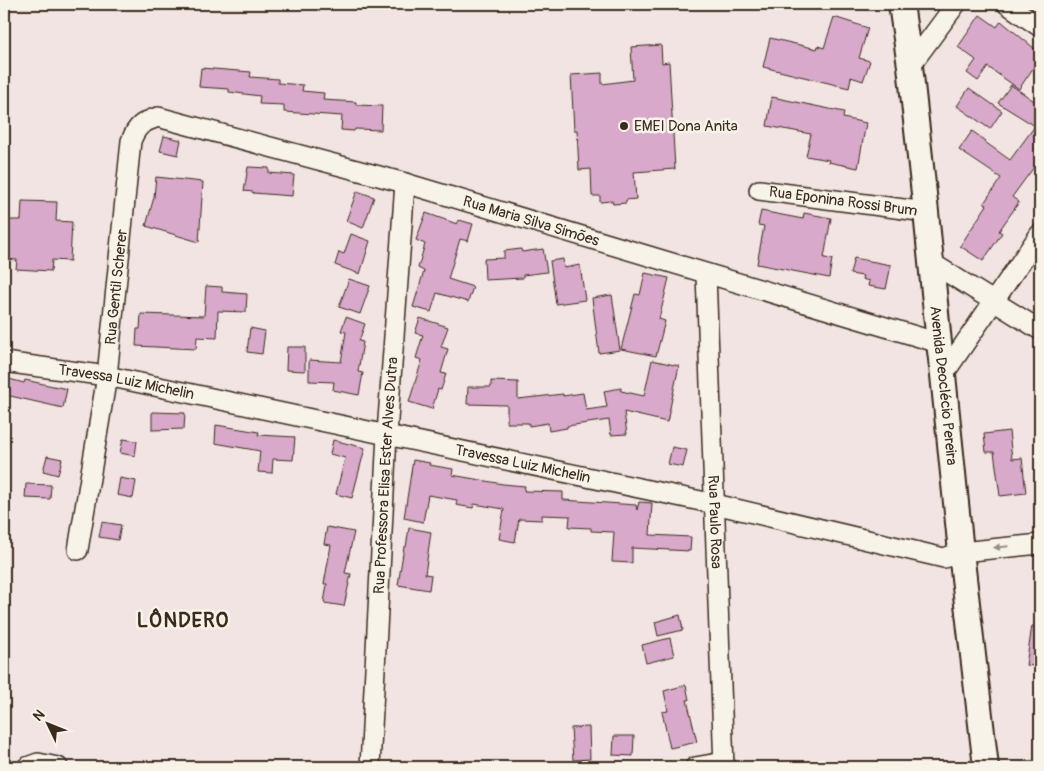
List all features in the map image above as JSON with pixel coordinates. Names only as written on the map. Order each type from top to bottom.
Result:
[{"type":"street","name":"Avenida Deoclécio Pereira","points":[[901,4],[910,66],[932,263],[938,343],[986,767]]},
{"type":"street","points":[[910,66],[956,4]]},
{"type":"street","points":[[1007,4],[1040,26]]},
{"type":"street","name":"Rua Maria Silva Simões","points":[[131,141],[135,130],[145,121],[158,117],[405,183],[938,343]]},
{"type":"street","name":"Rua Gentil Scherer","points":[[78,550],[107,376],[131,141]]},
{"type":"street","name":"Rua Professora Elisa Ester Alves Dutra","points":[[370,767],[387,434],[405,183]]},
{"type":"street","name":"Rua Eponina Rossi Brum","points":[[759,190],[926,212]]},
{"type":"street","points":[[943,375],[1040,234]]},
{"type":"street","points":[[932,263],[1040,330]]},
{"type":"street","name":"Rua Paulo Rosa","points":[[706,274],[724,765]]},
{"type":"street","name":"Travessa Luiz Michelin","points":[[4,362],[107,376],[387,434],[715,504],[944,558],[961,552],[1040,544]]},
{"type":"street","points":[[28,767],[38,763],[58,767]]},
{"type":"street","points":[[695,767],[724,765]]},
{"type":"building","points":[[980,15],[997,27],[1001,21],[1040,53],[1040,58],[1019,89],[988,67],[978,81],[967,73],[976,60],[958,47]]},
{"type":"building","points":[[834,17],[868,28],[859,58],[870,61],[863,81],[851,77],[849,88],[763,67],[770,38],[817,49],[818,46],[824,48]]},
{"type":"building","points":[[661,45],[662,63],[669,62],[675,169],[634,172],[636,199],[626,200],[626,203],[600,202],[600,196],[592,196],[591,169],[579,170],[577,130],[574,130],[571,75],[602,73],[602,84],[633,80],[631,47]]},
{"type":"building","points":[[201,68],[251,72],[250,77],[278,79],[278,83],[303,85],[302,91],[324,93],[323,100],[356,102],[356,105],[382,106],[381,130],[341,130],[342,116],[284,112],[284,105],[259,104],[260,96],[229,92],[229,89],[199,87]]},
{"type":"building","points":[[1011,85],[1040,105],[1040,172],[1034,167],[1012,197],[1019,202],[999,231],[1002,233],[983,261],[960,246],[987,205],[984,203],[1001,178],[959,150],[972,131],[1010,160],[1035,126],[998,103]]},
{"type":"building","points":[[969,88],[1002,111],[990,129],[957,106]]},
{"type":"building","points":[[772,97],[844,112],[843,118],[866,123],[858,168],[806,156],[811,134],[767,126]]},
{"type":"building","points":[[164,136],[181,140],[178,155],[160,151]]},
{"type":"building","points":[[248,167],[269,168],[269,173],[294,175],[292,196],[244,191]]},
{"type":"building","points":[[156,177],[203,182],[199,242],[146,226],[154,197]]},
{"type":"building","points":[[357,191],[374,197],[363,228],[346,221]]},
{"type":"building","points":[[22,201],[57,202],[56,221],[72,222],[70,261],[52,260],[51,271],[16,269],[17,260],[4,259],[4,220],[21,220]]},
{"type":"building","points":[[761,211],[803,219],[804,213],[831,218],[824,258],[832,259],[829,278],[757,264],[764,226],[758,225]]},
{"type":"building","points":[[426,213],[457,224],[459,220],[473,224],[468,241],[460,239],[448,279],[473,287],[468,302],[437,293],[431,312],[413,307],[424,271],[418,268],[425,244],[416,240]]},
{"type":"building","points":[[351,234],[370,241],[360,274],[335,265],[339,252],[344,254]]},
{"type":"building","points":[[521,249],[522,252],[543,249],[547,272],[523,275],[523,278],[485,280],[484,259],[504,258],[504,251]]},
{"type":"building","points":[[854,258],[891,265],[886,289],[868,286],[869,281],[862,279],[863,276],[850,274]]},
{"type":"building","points":[[563,259],[564,268],[580,265],[585,300],[556,304],[550,261]]},
{"type":"building","points":[[645,273],[669,278],[659,319],[665,321],[656,356],[621,349],[635,294],[640,295]]},
{"type":"building","points":[[349,279],[370,286],[360,314],[339,307]]},
{"type":"building","points":[[206,286],[222,287],[222,292],[247,294],[246,312],[218,311],[217,338],[197,337],[196,349],[136,346],[137,329],[140,329],[141,314],[204,316]]},
{"type":"building","points":[[612,295],[620,350],[599,353],[592,298]]},
{"type":"building","points":[[346,317],[365,324],[359,341],[363,342],[358,372],[363,373],[359,395],[333,390],[334,382],[309,381],[309,360],[341,362],[346,332],[341,331]]},
{"type":"building","points":[[420,318],[448,327],[441,347],[448,349],[441,373],[446,374],[441,390],[438,389],[432,409],[409,402],[422,360],[416,358],[423,335],[415,333]]},
{"type":"building","points":[[250,328],[265,331],[262,354],[247,352]]},
{"type":"building","points":[[287,347],[305,347],[305,371],[286,370]]},
{"type":"building","points":[[652,360],[679,366],[667,422],[624,412],[627,434],[611,435],[609,420],[567,426],[567,428],[549,431],[548,423],[529,426],[529,423],[507,423],[507,405],[467,404],[468,387],[491,387],[491,381],[518,382],[518,399],[583,393],[586,410],[607,407],[604,391],[621,388],[621,391],[644,396]]},
{"type":"building","points":[[9,379],[24,383],[25,380],[67,389],[63,408],[6,395]]},
{"type":"building","points":[[152,412],[185,413],[184,429],[152,430]]},
{"type":"building","points":[[216,425],[259,432],[258,435],[295,437],[293,460],[273,459],[272,473],[258,472],[260,451],[215,443]]},
{"type":"building","points":[[1009,431],[1012,459],[1022,458],[1026,493],[1000,496],[994,452],[986,452],[984,434]]},
{"type":"building","points":[[123,439],[137,441],[135,456],[120,453]]},
{"type":"building","points":[[333,440],[365,448],[352,498],[336,494],[345,458],[330,454]]},
{"type":"building","points":[[672,447],[687,450],[683,467],[668,464]]},
{"type":"building","points":[[47,456],[62,459],[58,475],[43,471]]},
{"type":"building","points":[[413,460],[453,469],[452,475],[525,486],[524,491],[563,492],[563,500],[636,505],[637,510],[639,502],[652,503],[650,535],[691,537],[690,551],[632,548],[632,563],[612,562],[614,532],[591,531],[591,528],[569,527],[570,516],[542,515],[542,520],[519,519],[515,542],[499,539],[504,509],[474,504],[473,508],[456,505],[457,500],[428,495],[423,522],[404,518]]},
{"type":"building","points":[[120,478],[136,481],[133,498],[117,495]]},
{"type":"building","points":[[26,484],[51,485],[50,499],[25,498]]},
{"type":"building","points":[[102,522],[121,525],[118,540],[99,537]]},
{"type":"building","points":[[327,527],[354,532],[345,573],[351,574],[344,606],[324,603],[327,584],[324,584],[331,545],[324,544]]},
{"type":"building","points":[[409,528],[431,532],[425,574],[431,575],[429,590],[398,585]]},
{"type":"building","points":[[680,615],[683,630],[658,636],[655,622]]},
{"type":"building","points":[[1032,626],[1040,626],[1040,667],[1026,665]]},
{"type":"building","points":[[670,638],[674,656],[646,663],[642,645]]},
{"type":"building","points":[[686,685],[689,700],[687,700],[697,742],[670,748],[662,712],[668,711],[664,691]]},
{"type":"building","points":[[589,727],[590,759],[573,760],[571,728]]},
{"type":"building","points":[[614,736],[634,736],[633,756],[613,755]]},
{"type":"place","name":"EMEI Dona Anita","points":[[624,126]]},
{"type":"district","name":"LÔNDERO","points":[[183,620]]}]
